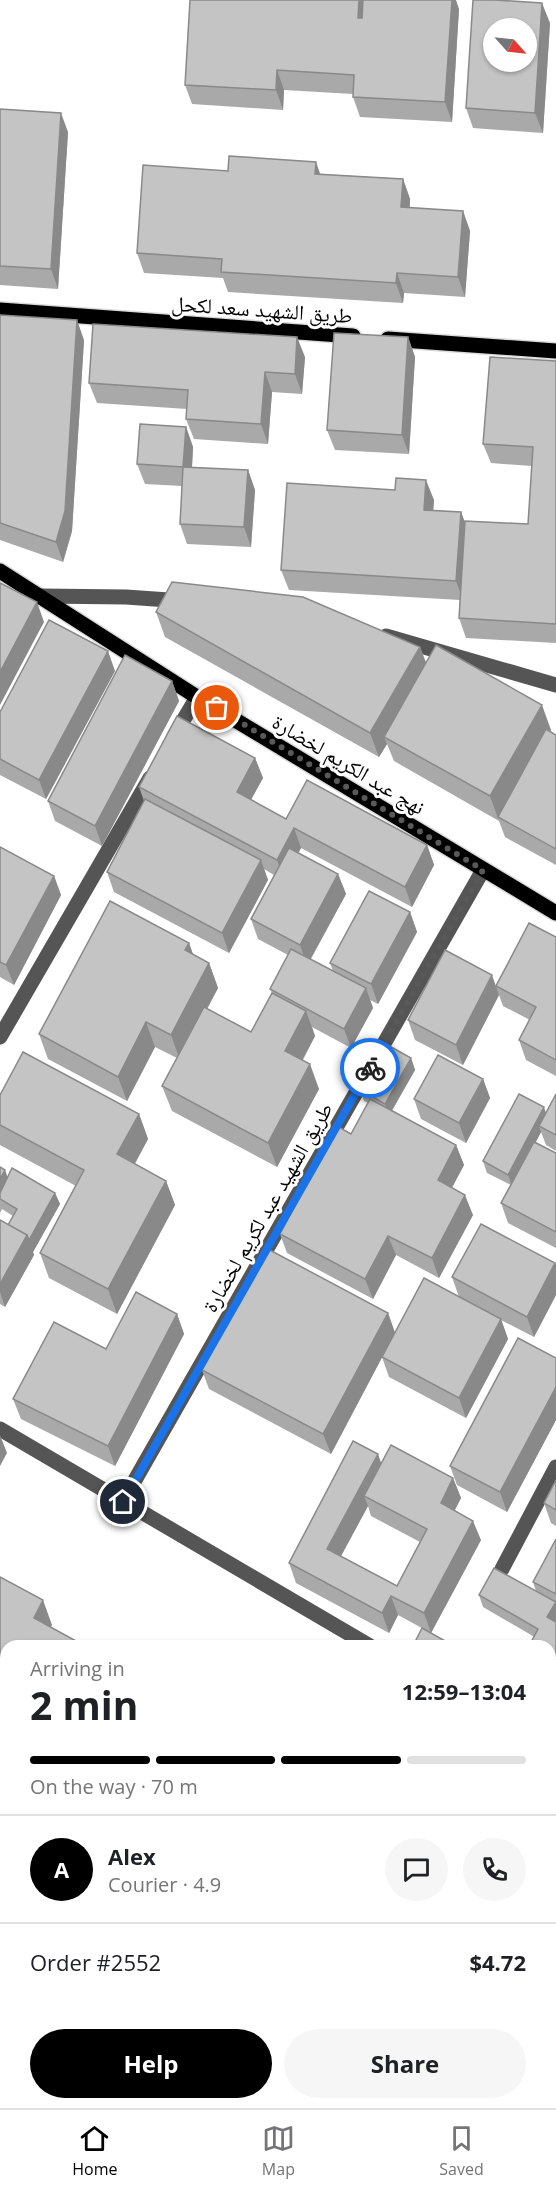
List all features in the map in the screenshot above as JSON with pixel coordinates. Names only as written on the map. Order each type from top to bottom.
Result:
[{"type":"main road","name":"طريق الشهيد سعد لكحل","points":[[0,310],[556,351]]},
{"type":"main road","name":"نهج عبد الكريم لخضارة","points":[[0,571],[197,697],[556,913]]},
{"type":"street","points":[[42,596],[126,597],[193,602]]},
{"type":"street","points":[[371,632],[449,652],[556,685]]},
{"type":"street","points":[[167,748],[197,697]]},
{"type":"street","points":[[0,1037],[155,769]]},
{"type":"street","name":"طريق الشهيد عبد لكريم لخضارة","points":[[123,1502],[483,870]]},
{"type":"street","points":[[0,1429],[360,1640]]},
{"type":"street","points":[[502,1569],[556,1467]]},
{"type":"building","points":[[190,0],[359,0],[358,18],[362,18],[363,0],[452,0],[445,102],[353,97],[354,75],[277,70],[276,90],[185,85]]},
{"type":"building","points":[[473,0],[542,3],[535,113],[466,108]]},
{"type":"building","points":[[0,109],[61,113],[51,269],[0,266]]},
{"type":"building","points":[[229,156],[316,162],[315,174],[403,179],[401,207],[463,211],[458,277],[397,273],[396,283],[221,272],[222,259],[137,253],[143,165],[228,171]]},
{"type":"building","points":[[0,315],[77,320],[65,511],[56,542],[0,523]]},
{"type":"building","points":[[93,324],[297,337],[295,374],[265,372],[261,424],[186,419],[188,390],[89,383]]},
{"type":"building","points":[[334,333],[408,337],[402,435],[327,430]]},
{"type":"building","points":[[490,357],[556,361],[556,624],[459,618],[465,521],[528,524],[533,447],[483,444]]},
{"type":"building","points":[[140,424],[186,427],[183,467],[137,464]]},
{"type":"building","points":[[183,467],[248,470],[244,527],[180,524]]},
{"type":"building","points":[[396,478],[426,480],[424,510],[461,512],[456,581],[281,570],[287,483],[395,490]]},
{"type":"building","points":[[172,582],[303,597],[420,647],[370,733],[156,612]]},
{"type":"building","points":[[0,583],[37,602],[0,672]]},
{"type":"building","points":[[49,620],[108,651],[39,780],[0,759],[0,712]]},
{"type":"building","points":[[436,645],[542,705],[490,796],[384,737]]},
{"type":"building","points":[[125,655],[172,681],[95,826],[48,801]]},
{"type":"building","points":[[177,716],[255,758],[237,792],[286,819],[307,780],[427,845],[405,887],[294,828],[277,860],[139,787]]},
{"type":"building","points":[[546,729],[556,735],[556,849],[498,817]]},
{"type":"building","points":[[145,799],[261,860],[222,933],[107,872]]},
{"type":"building","points":[[0,847],[54,876],[6,965],[0,962]]},
{"type":"building","points":[[289,848],[338,874],[300,945],[251,919]]},
{"type":"building","points":[[369,891],[410,912],[371,984],[330,963]]},
{"type":"building","points":[[110,901],[189,943],[185,950],[209,963],[171,1035],[146,1022],[118,1077],[39,1034]]},
{"type":"building","points":[[529,923],[556,937],[556,1060],[519,1040],[536,1007],[496,986]]},
{"type":"building","points":[[291,949],[366,988],[344,1029],[270,989]]},
{"type":"building","points":[[445,950],[492,975],[456,1045],[408,1020]]},
{"type":"building","points":[[272,993],[306,1011],[285,1051],[310,1064],[268,1143],[162,1086],[204,1007],[251,1032]]},
{"type":"building","points":[[386,1044],[411,1058],[385,1104],[360,1090]]},
{"type":"building","points":[[23,1052],[139,1114],[117,1154],[166,1181],[108,1289],[40,1253],[84,1170],[0,1125],[0,1095]]},
{"type":"building","points":[[438,1055],[483,1079],[459,1123],[414,1099]]},
{"type":"building","points":[[519,1094],[544,1107],[508,1175],[483,1161]]},
{"type":"building","points":[[556,1094],[556,1135],[539,1126]]},
{"type":"building","points":[[370,1099],[456,1145],[438,1180],[465,1195],[432,1258],[388,1236],[365,1279],[280,1234],[337,1126],[351,1134]]},
{"type":"building","points":[[534,1142],[556,1153],[556,1232],[501,1203]]},
{"type":"building","points":[[0,1167],[5,1170],[0,1179]]},
{"type":"building","points":[[12,1168],[55,1193],[29,1240],[27,1235],[8,1225],[17,1209],[0,1199],[0,1193]]},
{"type":"building","points":[[0,1220],[27,1235],[0,1284]]},
{"type":"building","points":[[481,1224],[555,1263],[527,1317],[452,1277]]},
{"type":"building","points":[[266,1248],[388,1313],[323,1434],[202,1370]]},
{"type":"building","points":[[424,1278],[501,1319],[459,1398],[382,1357]]},
{"type":"building","points":[[136,1292],[177,1314],[108,1446],[13,1399],[54,1322],[106,1349]]},
{"type":"building","points":[[518,1338],[556,1358],[556,1387],[500,1492],[450,1466]]},
{"type":"building","points":[[353,1441],[378,1454],[327,1549],[397,1586],[427,1529],[364,1496],[391,1445],[453,1478],[441,1503],[473,1521],[424,1613],[391,1596],[382,1613],[289,1563]]},
{"type":"building","points":[[556,1480],[556,1510],[544,1503]]},
{"type":"building","points":[[556,1539],[556,1594],[533,1582]]},
{"type":"building","points":[[494,1568],[556,1602],[547,1617],[556,1622],[556,1640],[532,1640],[538,1629],[479,1595]]},
{"type":"building","points":[[0,1577],[43,1600],[34,1618],[74,1640],[0,1640]]},
{"type":"building","points":[[422,1628],[443,1640],[416,1640]]},
{"type":"way so far","points":[[217,708],[483,870],[370,1068]]},
{"type":"route","points":[[123,1502],[370,1068]]}]
